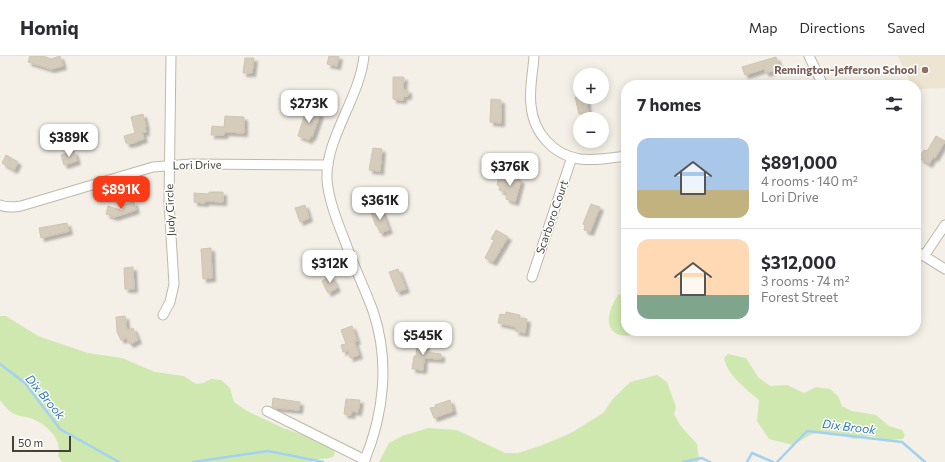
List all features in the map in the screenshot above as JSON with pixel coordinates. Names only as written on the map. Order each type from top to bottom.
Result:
[{"type":"street","name":"Judy Circle","points":[[163,315],[170,302],[174,284],[169,214],[171,56]]},
{"type":"street","points":[[267,411],[365,461],[381,408],[383,361],[379,334],[373,312],[350,255],[330,196],[327,180],[328,165],[332,148],[360,76],[364,56]]},
{"type":"street","points":[[534,56],[530,103],[535,123],[546,141],[558,150],[572,157],[598,160],[621,157]]},
{"type":"street","points":[[809,56],[821,80]]},
{"type":"street","name":"Scarboro Court","points":[[532,277],[572,157]]},
{"type":"street","name":"Lori Drive","points":[[0,204],[6,207],[21,206],[138,171],[169,165],[328,165]]},
{"type":"street","points":[[921,253],[945,225]]},
{"type":"street","points":[[921,255],[945,269]]},
{"type":"shaded area","name":"Remington-Jefferson School","points":[[898,56],[945,56],[945,88],[921,89],[921,80],[910,80]]},
{"type":"green space","points":[[619,294],[621,295],[621,335],[614,332],[609,323],[610,311]]},
{"type":"green space","points":[[0,316],[6,316],[38,336],[88,353],[122,358],[155,372],[184,376],[196,384],[203,383],[211,379],[221,380],[230,388],[234,402],[247,411],[283,428],[329,444],[335,453],[333,457],[311,462],[62,462],[58,456],[59,450],[56,440],[45,426],[32,419],[13,414],[0,400]]},
{"type":"green space","points":[[728,354],[746,358],[758,377],[770,386],[787,385],[804,393],[816,387],[830,389],[838,396],[842,406],[852,411],[876,415],[889,426],[902,430],[905,435],[903,439],[887,440],[871,436],[854,439],[842,434],[820,432],[810,435],[793,445],[769,439],[757,421],[759,400],[733,376],[724,358]]},
{"type":"green space","points":[[657,375],[667,382],[676,407],[674,414],[680,425],[697,444],[698,462],[379,462],[389,443],[402,436],[428,428],[457,430],[505,453],[518,453],[540,446],[571,433],[603,413],[613,399],[630,382]]},
{"type":"building","points":[[30,56],[43,56],[51,59],[60,56],[63,66],[51,69],[28,62]]},
{"type":"building","points":[[329,56],[339,56],[337,66],[327,64]]},
{"type":"building","points":[[776,57],[780,68],[766,73],[764,69],[745,75],[742,67]]},
{"type":"building","points":[[245,58],[254,58],[252,73],[243,73]]},
{"type":"building","points":[[393,77],[404,77],[403,90],[408,90],[408,96],[403,96],[403,100],[393,99]]},
{"type":"building","points":[[491,99],[501,100],[501,123],[490,122]]},
{"type":"building","points":[[577,104],[587,104],[588,112],[579,112]]},
{"type":"building","points":[[307,107],[317,110],[316,113],[320,114],[312,137],[311,136],[309,140],[298,136]]},
{"type":"building","points":[[143,114],[146,127],[146,132],[142,132],[144,139],[128,144],[126,143],[124,136],[135,133],[131,117]]},
{"type":"building","points":[[225,116],[244,117],[244,133],[225,132],[224,135],[211,135],[212,126],[224,127]]},
{"type":"building","points":[[936,136],[945,141],[935,158],[933,157],[929,164],[921,159],[921,155],[924,150],[927,151]]},
{"type":"building","points":[[373,148],[382,149],[380,171],[369,170]]},
{"type":"building","points":[[74,151],[77,161],[64,165],[61,155]]},
{"type":"building","points":[[6,155],[18,162],[14,170],[2,163]]},
{"type":"building","points":[[499,176],[511,180],[512,177],[521,180],[515,202],[506,199],[507,193],[499,190],[500,186],[497,185]]},
{"type":"building","points":[[209,192],[223,192],[223,202],[194,202],[194,193],[209,194]]},
{"type":"building","points":[[134,202],[136,210],[114,217],[106,214],[108,206],[123,211],[122,205]]},
{"type":"building","points":[[591,204],[600,207],[590,232],[584,230],[585,225],[583,224]]},
{"type":"building","points":[[305,205],[309,218],[300,222],[295,208]]},
{"type":"building","points":[[381,209],[389,230],[380,233],[371,213]]},
{"type":"building","points":[[67,223],[69,231],[41,238],[39,228]]},
{"type":"building","points":[[496,230],[508,237],[493,262],[485,258],[494,240],[491,239]]},
{"type":"building","points":[[211,248],[212,278],[203,279],[201,249]]},
{"type":"building","points":[[133,267],[134,289],[125,289],[124,268]]},
{"type":"building","points":[[398,269],[406,289],[397,292],[389,272]]},
{"type":"building","points":[[331,276],[337,288],[328,293],[322,281]]},
{"type":"building","points":[[506,312],[520,315],[519,318],[527,319],[525,333],[515,331],[516,327],[498,323],[500,314],[505,315]]},
{"type":"building","points":[[125,316],[127,331],[133,328],[138,340],[130,344],[126,338],[121,340],[117,332],[116,317]]},
{"type":"building","points":[[352,326],[357,341],[354,341],[359,355],[350,358],[348,350],[343,352],[341,345],[346,344],[341,330]]},
{"type":"building","points":[[417,342],[426,342],[425,352],[441,354],[441,359],[424,358],[423,370],[412,369],[414,356],[416,356]]},
{"type":"building","points":[[273,398],[300,402],[299,410],[272,407]]},
{"type":"building","points":[[346,399],[360,400],[358,412],[352,411],[351,415],[344,414]]},
{"type":"building","points":[[450,400],[453,411],[434,418],[430,408],[436,407],[435,405]]},
{"type":"waterway","name":"Dix Brook","points":[[0,364],[25,383],[60,429],[119,462]]},
{"type":"waterway","name":"Dix Brook","points":[[777,462],[807,431],[902,442],[925,462]]},
{"type":"waterway","name":"Dix Brook","points":[[193,462],[268,451],[323,462]]},
{"type":"waterway","name":"Dix Brook","points":[[747,462],[752,453],[773,462]]},
{"type":"waterway","name":"Dix Brook","points":[[683,462],[702,458],[710,462]]},
{"type":"place","name":"Remington-Jefferson School","points":[[925,70]]}]
